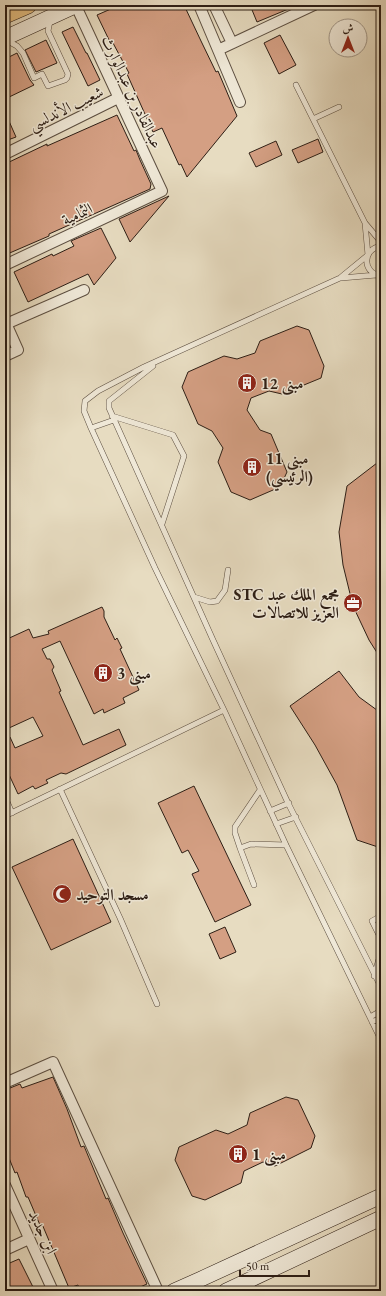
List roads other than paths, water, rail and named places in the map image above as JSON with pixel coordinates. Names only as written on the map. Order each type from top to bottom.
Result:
[{"type":"main road","points":[[5,16],[28,5]]},
{"type":"street","points":[[5,39],[76,5]]},
{"type":"street","name":"عبدالقادر بن عبدالوارث","points":[[76,5],[162,191]]},
{"type":"street","points":[[199,5],[240,102]]},
{"type":"street","points":[[214,5],[232,43]]},
{"type":"street","points":[[217,47],[232,43],[314,5]]},
{"type":"street","name":"شعيب الأندلسي","points":[[5,154],[118,98]]},
{"type":"street","name":"الثمامية","points":[[5,265],[162,191]]},
{"type":"street","points":[[5,356],[18,350],[5,322],[84,290]]},
{"type":"street","points":[[5,1083],[53,1062],[158,1291]]},
{"type":"street","name":"ابن جديد","points":[[5,1185],[53,1291]]},
{"type":"street","points":[[174,1291],[381,1196]]},
{"type":"street","points":[[225,1268],[230,1289],[381,1218]]},
{"type":"street","points":[[5,1250],[29,1239]]},
{"type":"lane","points":[[5,39],[17,46],[23,53],[34,78],[42,74],[48,86],[65,80],[68,74],[48,31],[50,17]]},
{"type":"lane","points":[[296,85],[365,223],[381,242]]},
{"type":"lane","points":[[313,119],[339,107]]},
{"type":"lane","points":[[365,223],[368,255],[366,260],[372,273],[379,275]]},
{"type":"lane","points":[[381,246],[373,249],[368,255],[340,278],[98,390],[86,401],[84,411],[155,568],[224,710],[286,845],[381,1040]]},
{"type":"lane","points":[[340,278],[379,275]]},
{"type":"lane","points":[[160,360],[109,401],[109,408],[289,803],[344,912],[374,976],[381,987]]},
{"type":"lane","points":[[91,428],[113,418],[173,434],[184,456],[162,524]]},
{"type":"lane","points":[[194,597],[210,602],[217,601],[225,590],[228,570]]},
{"type":"lane","points":[[5,816],[224,710]]},
{"type":"lane","points":[[60,789],[120,918],[157,1004]]},
{"type":"lane","points":[[254,884],[235,833],[235,827],[260,790]]},
{"type":"lane","points":[[5,797],[12,813]]},
{"type":"lane","points":[[270,811],[289,803]]},
{"type":"lane","points":[[276,824],[296,816]]},
{"type":"lane","points":[[240,848],[252,844],[286,845]]},
{"type":"lane","points":[[381,916],[372,921],[381,939]]},
{"type":"lane","points":[[374,976],[381,952]]},
{"type":"lane","points":[[371,1020],[381,1012]]},
{"type":"lane","points":[[371,1020],[381,1018]]},
{"type":"place","name":"مبنى 12","points":[[247,383]]},
{"type":"place","name":"مبنى 11 (الرئيسي)","points":[[252,467]]},
{"type":"place","name":"STC مجمع الملك عبد العزيز للاتصالات","points":[[353,603]]},
{"type":"place","name":"مبنى 3","points":[[103,673]]},
{"type":"place","name":"مسجد التوحيد","points":[[62,894]]},
{"type":"place","name":"مبنى 1","points":[[238,1154]]}]
